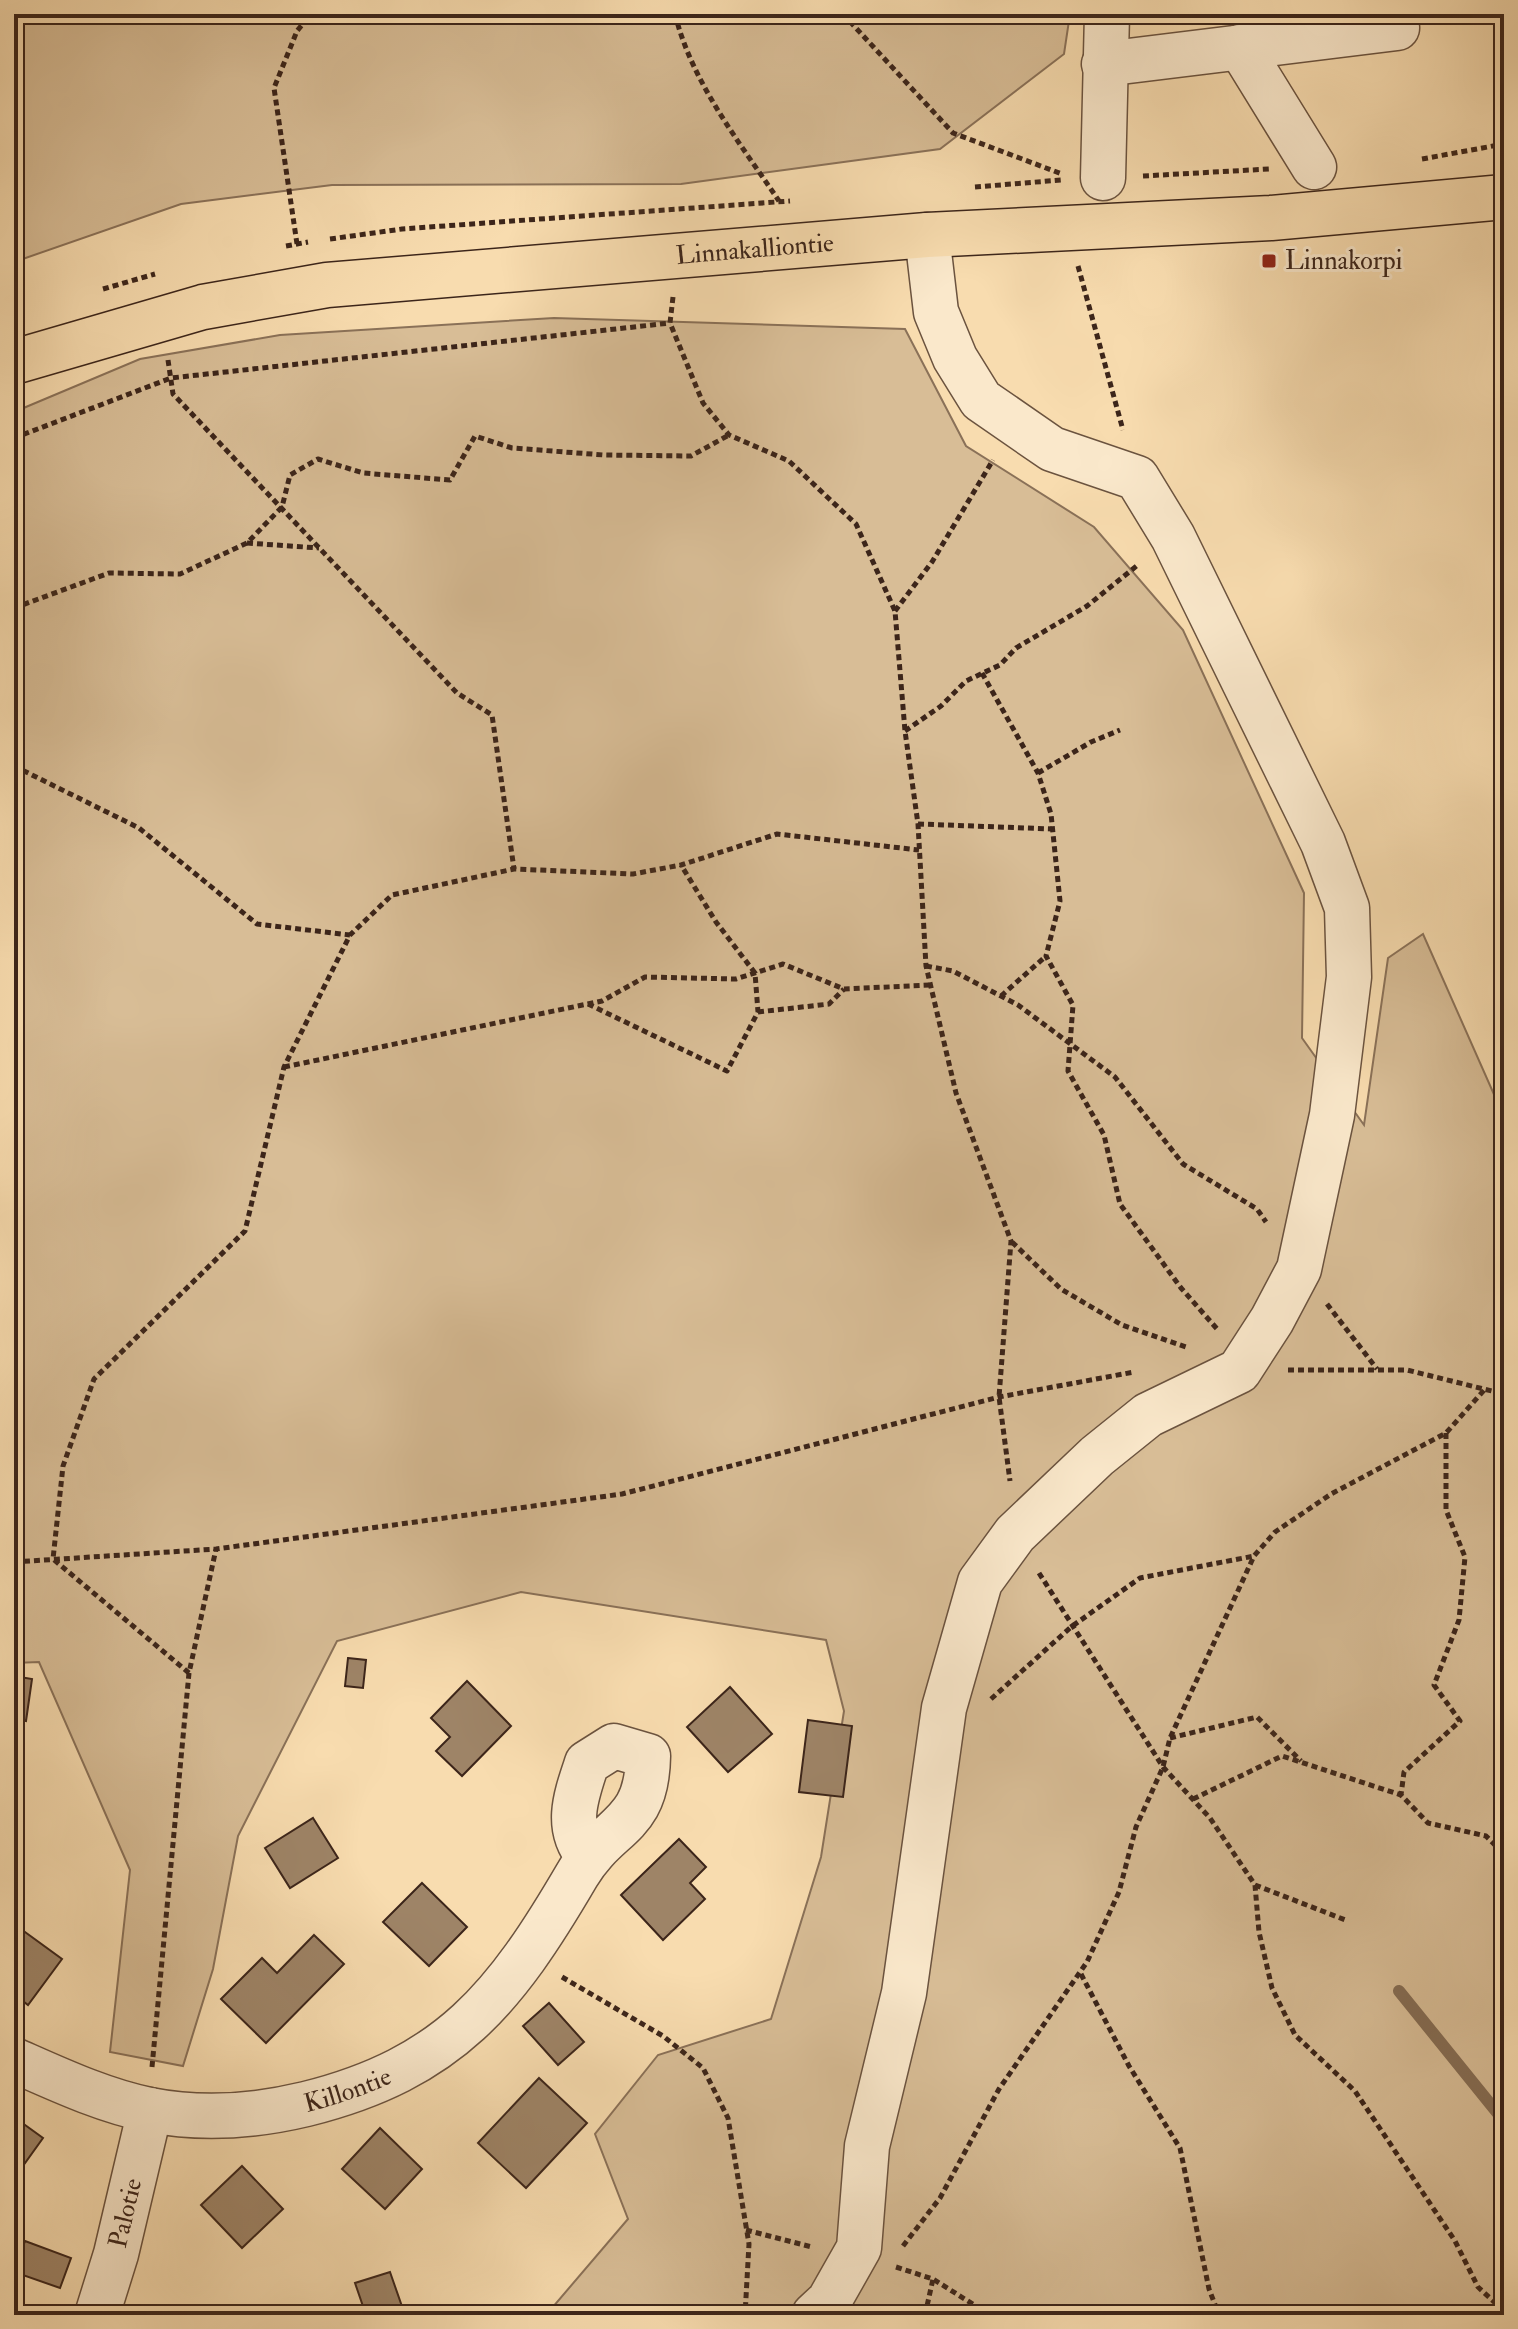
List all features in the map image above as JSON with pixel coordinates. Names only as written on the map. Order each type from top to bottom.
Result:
[{"type":"main road","name":"Linnakalliontie","points":[[14,362],[150,320],[327,285],[927,235],[1271,218],[1504,197]]},
{"type":"street","points":[[1090,178],[1107,14]]},
{"type":"street","points":[[1104,64],[1397,28]]},
{"type":"street","points":[[1240,47],[1314,167]]},
{"type":"street","points":[[814,2315],[829,2301],[859,2248],[867,2146],[904,1993],[944,1708],[980,1582],[1015,1534],[1097,1456],[1148,1415],[1242,1366],[1299,1269],[1332,1115],[1349,977],[1347,908],[1316,829],[1173,537],[1137,478],[1052,449],[981,400],[955,358],[936,312],[927,235]]},
{"type":"street","name":"Killontie","points":[[14,2060],[104,2096],[150,2110],[212,2115],[271,2112],[383,2080],[433,2053],[486,2007],[527,1955],[588,1856]]},
{"type":"street","name":"Palotie","points":[[97,2315],[116,2254],[150,2110]]},
{"type":"path","points":[[297,244],[274,88],[297,31],[311,14]]},
{"type":"path","points":[[675,14],[682,41],[715,105],[779,202]]},
{"type":"path","points":[[843,14],[953,133],[1090,178]]},
{"type":"path","points":[[677,256],[670,323],[703,403],[729,435],[789,461],[856,524],[895,611],[905,731],[918,824],[926,966],[956,1093],[1011,1241],[999,1397],[1015,1534],[1071,1627],[1163,1767],[1210,1818],[1255,1885],[1259,1932],[1272,1988],[1295,2035],[1355,2091],[1455,2241],[1478,2287],[1504,2311]]},
{"type":"path","points":[[1078,269],[1137,478]]},
{"type":"path","points":[[133,279],[168,354],[173,394],[457,693],[492,715],[514,869]]},
{"type":"path","points":[[14,438],[171,378],[670,323]]},
{"type":"path","points":[[895,611],[932,562],[1013,424]]},
{"type":"path","points":[[14,608],[109,573],[180,574],[247,543],[282,507],[290,475],[318,459],[363,473],[450,480],[475,436],[512,448],[604,455],[691,456],[729,435]]},
{"type":"path","points":[[247,543],[320,548]]},
{"type":"path","points":[[905,731],[941,706],[966,681],[1087,606],[1139,564]]},
{"type":"path","points":[[982,673],[1038,773],[1052,829],[1060,901],[1046,956],[1001,996]]},
{"type":"path","points":[[1038,773],[1120,730]]},
{"type":"path","points":[[14,766],[139,828],[257,924],[350,935]]},
{"type":"path","points":[[918,824],[1052,829]]},
{"type":"path","points":[[53,1559],[63,1466],[94,1379],[245,1231],[284,1067],[350,935],[392,895],[514,869],[633,874],[681,865],[777,834],[919,850]]},
{"type":"path","points":[[588,1004],[727,1071],[758,1012],[755,973],[716,922],[681,865]]},
{"type":"path","points":[[1046,956],[1073,1005],[1068,1071],[1104,1135],[1120,1204],[1242,1366]]},
{"type":"path","points":[[284,1067],[602,1001],[645,977],[736,979],[783,964],[844,989],[930,985]]},
{"type":"path","points":[[926,966],[953,971],[1001,996],[1115,1077],[1183,1164],[1257,1209],[1299,1269],[1378,1370]]},
{"type":"path","points":[[758,1012],[829,1004],[844,989]]},
{"type":"path","points":[[1011,1241],[1061,1289],[1122,1325],[1242,1366],[1407,1370],[1487,1387],[1504,1394]]},
{"type":"path","points":[[14,1562],[216,1549],[622,1494],[999,1397],[1138,1372]]},
{"type":"path","points":[[990,2315],[933,2279],[888,2265],[940,2198],[999,2089],[1081,1974],[1119,1892],[1136,1827],[1163,1767],[1170,1738],[1254,1556],[1275,1532],[1331,1494],[1446,1433],[1487,1387]]},
{"type":"path","points":[[1401,1795],[1404,1772],[1460,1721],[1434,1685],[1459,1620],[1465,1557],[1446,1510],[1446,1433]]},
{"type":"path","points":[[150,2110],[189,1673],[216,1549]]},
{"type":"path","points":[[941,1746],[1071,1627],[1140,1578],[1254,1556]]},
{"type":"path","points":[[53,1559],[189,1673]]},
{"type":"path","points":[[1170,1738],[1257,1717],[1302,1762]]},
{"type":"path","points":[[1193,1799],[1282,1756],[1401,1795],[1428,1823],[1486,1836],[1504,1854]]},
{"type":"path","points":[[1255,1885],[1348,1921]]},
{"type":"path","points":[[1081,1974],[1129,2066],[1180,2148],[1209,2289],[1219,2315]]},
{"type":"path","points":[[580,1987],[663,2036],[703,2068],[728,2118],[746,2230],[745,2315]]},
{"type":"path","points":[[746,2230],[854,2258]]},
{"type":"path","points":[[925,2315],[933,2279]]},
{"type":"shaded area","points":[[14,14],[1070,14],[1064,54],[940,149],[681,184],[332,185],[181,204],[14,262]]},
{"type":"shaded area","points":[[554,318],[905,329],[966,446],[1094,527],[1183,630],[1304,893],[1302,1038],[1364,1125],[1388,958],[1423,934],[1504,1117],[1504,2315],[546,2315],[628,2219],[595,2134],[658,2055],[771,2019],[821,1857],[844,1711],[826,1640],[521,1592],[337,1641],[238,1836],[213,1969],[183,2066],[110,2052],[130,1870],[39,1662],[14,1663],[14,412],[140,359],[280,335]]},
{"type":"building","points":[[348,1658],[366,1660],[363,1688],[345,1686]]},
{"type":"building","points":[[14,1676],[32,1679],[26,1721],[14,1719]]},
{"type":"building","points":[[467,1681],[511,1726],[462,1776],[436,1751],[450,1737],[431,1718]]},
{"type":"building","points":[[730,1687],[772,1734],[728,1772],[687,1727]]},
{"type":"building","points":[[808,1720],[852,1726],[843,1797],[799,1792]]},
{"type":"building","points":[[313,1818],[338,1858],[290,1888],[265,1848]]},
{"type":"building","points":[[679,1839],[706,1867],[690,1883],[705,1899],[663,1940],[621,1895]]},
{"type":"building","points":[[422,1883],[467,1927],[429,1966],[383,1922]]},
{"type":"building","points":[[14,1924],[62,1959],[28,2005],[14,1994]]},
{"type":"building","points":[[314,1935],[344,1964],[266,2043],[221,1999],[262,1958],[277,1973]]},
{"type":"building","points":[[549,2003],[584,2042],[558,2065],[523,2026]]},
{"type":"building","points":[[539,2078],[587,2123],[526,2188],[478,2143]]},
{"type":"building","points":[[14,2117],[43,2138],[15,2177],[14,2175]]},
{"type":"building","points":[[380,2128],[422,2169],[385,2209],[342,2169]]},
{"type":"building","points":[[242,2166],[283,2209],[242,2248],[201,2205]]},
{"type":"building","points":[[25,2241],[71,2258],[60,2288],[14,2272]]},
{"type":"building","points":[[390,2272],[405,2315],[366,2315],[355,2283]]},
{"type":"waterway","points":[[1399,1991],[1504,2121]]},
{"type":"place","name":"Linnakorpi","points":[[1269,261]]}]
